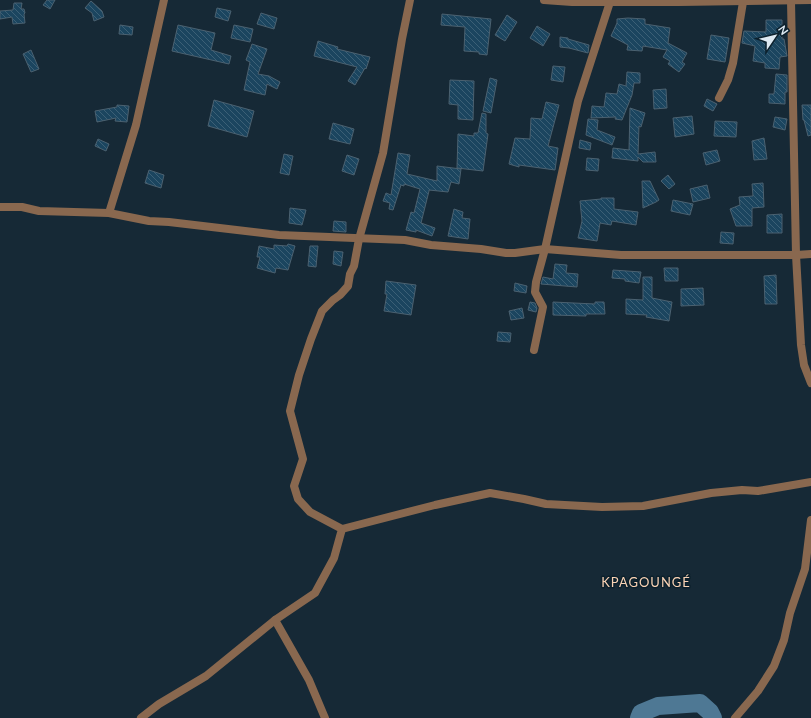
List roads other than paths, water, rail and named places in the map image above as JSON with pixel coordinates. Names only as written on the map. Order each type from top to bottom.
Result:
[{"type":"street","points":[[109,213],[136,125],[164,0]]},
{"type":"street","points":[[410,0],[383,154],[359,239],[348,286],[322,311],[299,375],[290,411],[303,459],[294,486],[298,499],[310,512],[342,529],[435,505],[490,493],[546,504],[602,507],[643,506],[711,493],[742,490],[758,491],[811,482]]},
{"type":"street","points":[[544,0],[572,2],[743,2],[811,0]]},
{"type":"street","points":[[791,1],[796,255],[801,345],[804,365],[811,383]]},
{"type":"street","points":[[534,350],[543,307],[535,292],[578,100],[610,2]]},
{"type":"street","points":[[719,98],[728,80],[731,68],[743,2]]},
{"type":"street","points":[[0,207],[22,207],[39,211],[109,213],[149,221],[169,222],[251,233],[310,237],[405,240],[431,245],[481,249],[506,253],[545,249],[621,254],[811,254]]},
{"type":"street","points":[[735,718],[758,691],[774,666],[779,653],[805,569],[811,520]]},
{"type":"street","points":[[141,718],[159,704],[206,676],[275,620],[315,593],[334,558],[342,529]]},
{"type":"street","points":[[275,620],[309,680],[325,718]]},
{"type":"waterway","points":[[639,718],[641,713],[658,706],[700,703],[710,712],[713,718]]},
{"type":"district","name":"KPAGOUNGÉ","points":[[646,582]]}]
